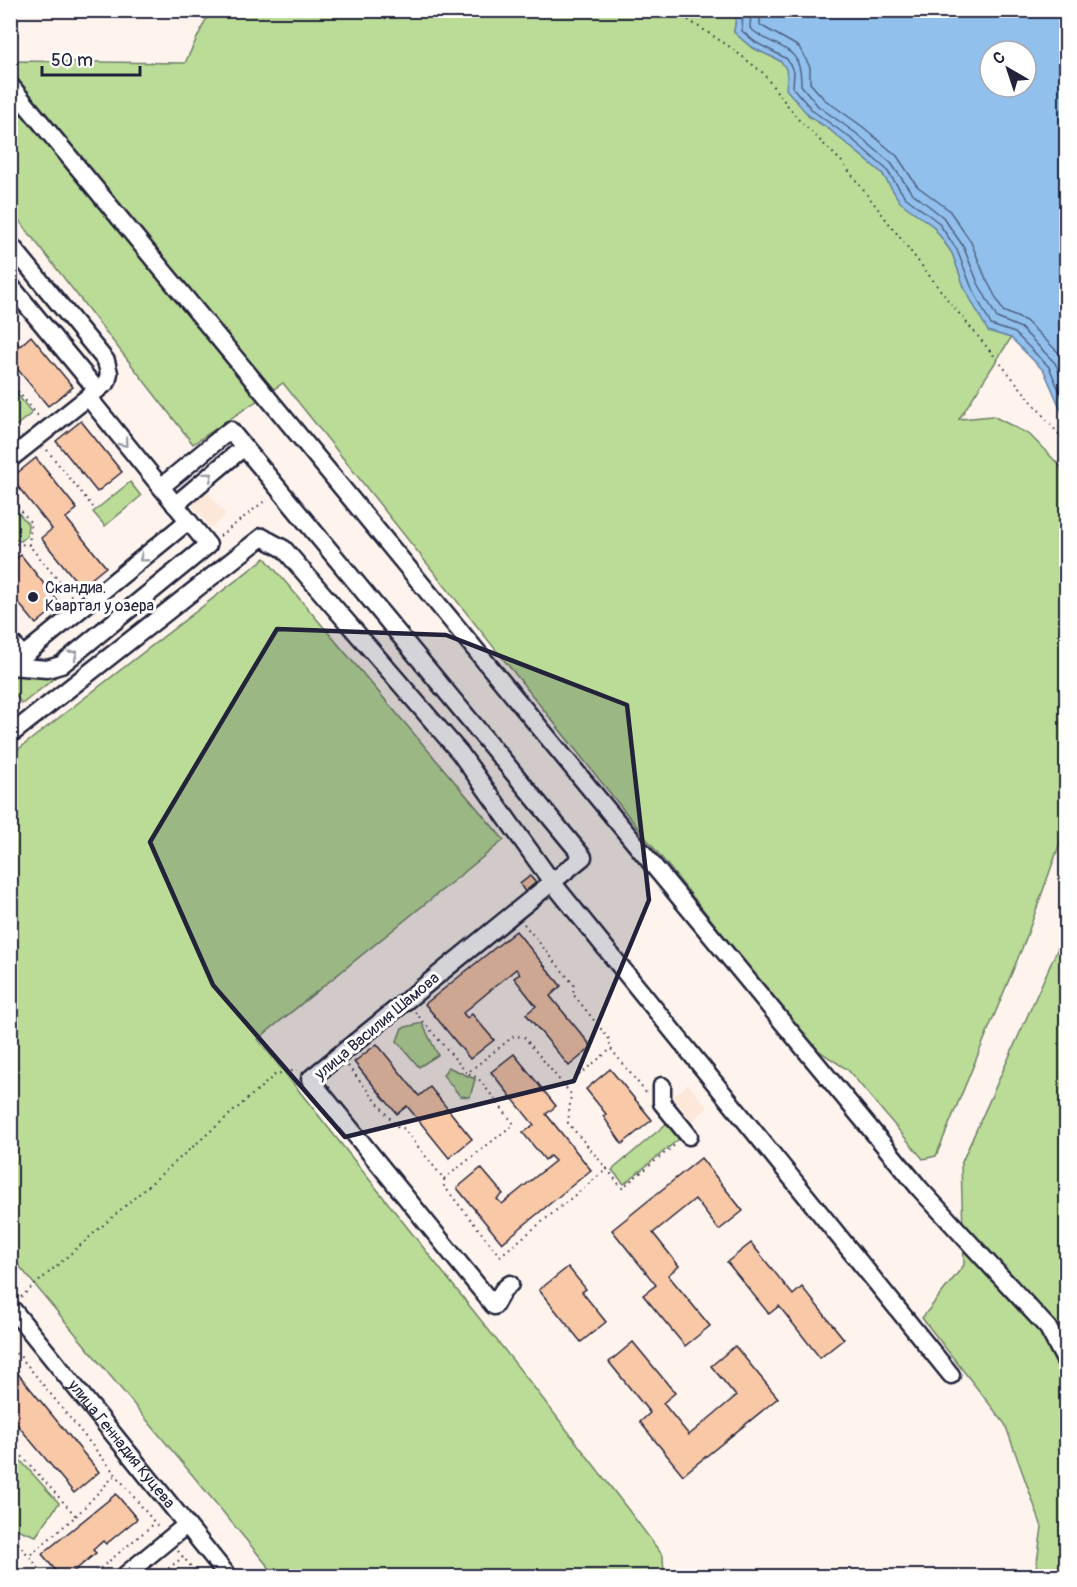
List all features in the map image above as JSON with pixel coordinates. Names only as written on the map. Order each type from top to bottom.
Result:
[{"type":"street","points":[[10,85],[920,1189],[1048,1329],[1066,1362]]},
{"type":"street","points":[[10,244],[108,364],[108,379],[10,459]]},
{"type":"street","points":[[10,285],[161,487],[208,545],[61,665],[47,669],[18,663]]},
{"type":"street","points":[[161,487],[230,429],[244,447],[175,505]]},
{"type":"street","name":"улица Василия Шамова","points":[[244,447],[583,857],[310,1079],[494,1306],[503,1290],[510,1284]]},
{"type":"street","points":[[18,663],[188,521]]},
{"type":"street","points":[[10,726],[15,731],[262,537],[284,549],[460,753],[552,882],[951,1375]]},
{"type":"street","points":[[10,641],[18,663]]},
{"type":"street","points":[[662,1086],[662,1103],[686,1137]]},
{"type":"street","name":"улица Геннадия Куцева","points":[[12,1311],[228,1576]]},
{"type":"street","points":[[124,1576],[185,1526]]},
{"type":"path","points":[[10,15],[18,10]]},
{"type":"path","points":[[673,10],[730,47],[762,72],[798,119],[842,162],[948,300],[1066,443]]},
{"type":"path","points":[[10,382],[42,420]]},
{"type":"path","points":[[46,449],[93,507]]},
{"type":"path","points":[[10,497],[31,523],[29,545]]},
{"type":"path","points":[[10,543],[29,545],[78,604]]},
{"type":"path","points":[[521,921],[574,985],[573,994],[609,1039],[611,1049],[647,1094]]},
{"type":"path","points":[[412,1008],[467,1073],[478,1078],[514,1125],[444,1179]]},
{"type":"path","points":[[467,1073],[514,1036],[524,1037],[571,1094],[568,1123],[622,1188],[686,1137]]},
{"type":"path","points":[[564,1086],[611,1049]]},
{"type":"path","points":[[345,1063],[397,1127],[403,1128],[444,1179],[444,1186],[500,1256],[607,1169]]},
{"type":"path","points":[[22,1295],[276,1074],[300,1071]]},
{"type":"path","points":[[10,1351],[19,1355],[199,1576]]},
{"type":"path","points":[[10,1443],[76,1516]]},
{"type":"path","points":[[29,1556],[76,1516],[116,1474]]},
{"type":"path","points":[[91,1576],[155,1523]]},
{"type":"path","points":[[10,1534],[45,1576]]},
{"type":"path","points":[[159,1576],[183,1557]]},
{"type":"highlighted area","points":[[277,629],[446,635],[627,705],[649,900],[574,1081],[345,1137],[213,985],[150,842]]},
{"type":"shaded area","points":[[207,491],[226,515],[211,528],[191,503]]},
{"type":"shaded area","points":[[688,1084],[708,1108],[692,1121],[673,1097]]},
{"type":"green space","points":[[210,11],[737,11],[734,32],[751,47],[783,62],[808,116],[829,129],[882,173],[900,201],[933,226],[952,253],[965,289],[988,330],[1011,338],[959,419],[993,416],[1030,435],[1066,472],[1066,826],[1025,941],[936,1156],[923,1159],[848,1070],[819,1051],[764,986],[283,383],[193,444],[11,210],[10,61],[185,63]]},
{"type":"green space","points":[[11,386],[32,413],[13,428],[11,425]]},
{"type":"green space","points":[[130,482],[141,496],[105,526],[93,512]]},
{"type":"green space","points":[[10,503],[28,524],[27,536],[21,541],[11,539]]},
{"type":"green space","points":[[265,558],[504,840],[258,1039],[630,1512],[663,1556],[664,1576],[276,1576],[11,1256],[11,745],[16,751]]},
{"type":"green space","points":[[10,673],[57,676],[22,704],[11,689]]},
{"type":"green space","points":[[1066,930],[1066,1576],[1035,1576],[1042,1527],[1005,1424],[922,1318],[964,1265],[961,1164]]},
{"type":"green space","points":[[422,1023],[438,1055],[419,1067],[397,1041],[402,1028]]},
{"type":"green space","points":[[448,1067],[475,1079],[470,1097],[460,1096],[443,1075]]},
{"type":"green space","points":[[666,1124],[679,1139],[624,1184],[612,1170]]},
{"type":"green space","points":[[10,1449],[59,1503],[36,1536],[11,1527]]},
{"type":"water","points":[[737,11],[1066,11],[1066,421],[1044,371],[1011,338],[988,331],[965,289],[952,253],[933,226],[900,202],[882,173],[829,129],[809,116],[786,89],[786,71],[780,61],[744,41],[734,32]]},
{"type":"building","points":[[10,335],[20,346],[31,336],[73,387],[48,406],[10,360]]},
{"type":"building","points":[[81,421],[122,472],[97,492],[56,441]]},
{"type":"building","points":[[36,458],[77,509],[66,518],[106,567],[81,587],[41,538],[52,529],[11,478]]},
{"type":"building","points":[[21,555],[60,604],[36,624],[10,593],[10,563]]},
{"type":"building","points":[[530,876],[536,883],[525,892],[520,884]]},
{"type":"building","points":[[516,931],[561,986],[550,996],[592,1047],[569,1066],[526,1014],[536,1006],[514,978],[520,974],[516,969],[463,1013],[467,1018],[472,1014],[494,1040],[470,1059],[425,1004]]},
{"type":"building","points":[[377,1044],[419,1096],[430,1087],[472,1139],[449,1158],[407,1106],[397,1114],[354,1062]]},
{"type":"building","points":[[514,1054],[556,1106],[546,1114],[591,1170],[502,1243],[457,1188],[481,1168],[503,1194],[497,1199],[502,1204],[555,1161],[550,1156],[545,1160],[523,1133],[534,1125],[491,1072]]},
{"type":"building","points":[[610,1069],[652,1120],[622,1144],[603,1116],[606,1114],[586,1089]]},
{"type":"building","points":[[701,1158],[743,1211],[719,1230],[695,1199],[653,1233],[679,1266],[668,1275],[710,1326],[685,1346],[643,1295],[656,1285],[612,1230]]},
{"type":"building","points":[[751,1243],[793,1295],[802,1287],[844,1339],[820,1358],[779,1306],[769,1314],[727,1262]]},
{"type":"building","points":[[568,1267],[586,1289],[582,1292],[606,1322],[581,1342],[539,1290]]},
{"type":"building","points":[[633,1342],[675,1393],[663,1403],[689,1435],[736,1396],[711,1366],[735,1346],[778,1398],[683,1475],[640,1422],[650,1413],[609,1362]]},
{"type":"building","points":[[10,1364],[99,1472],[74,1493],[10,1416]]},
{"type":"building","points":[[116,1494],[137,1519],[106,1544],[103,1541],[93,1550],[96,1553],[68,1576],[60,1576],[42,1554]]},
{"type":"building","points":[[10,1561],[23,1576],[10,1576]]},
{"type":"place","name":"Скандиа. Квартал у озера","points":[[33,597]]}]
